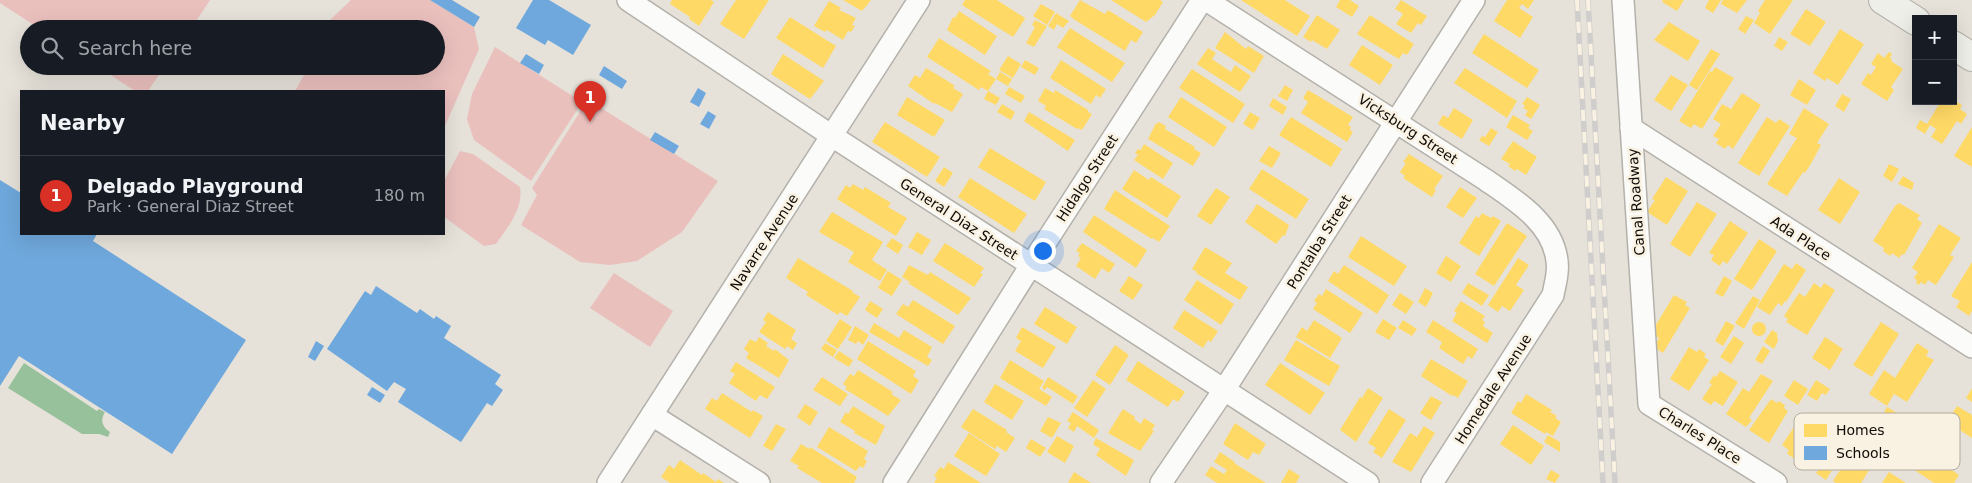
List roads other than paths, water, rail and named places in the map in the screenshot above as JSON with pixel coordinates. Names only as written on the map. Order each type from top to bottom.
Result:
[{"type":"main road","points":[[1889,2],[1912,18]]},
{"type":"main road","points":[[1957,48],[1972,57]]},
{"type":"street","name":"Navarre Avenue","points":[[608,483],[919,0]]},
{"type":"street","name":"Hidalgo Street","points":[[894,483],[1031,265],[1202,0]]},
{"type":"street","name":"Vicksburg Street","points":[[1206,0],[1520,203],[1552,239],[1558,273],[1553,295]]},
{"type":"street","name":"Pontalba Street","points":[[1161,483],[1224,390],[1474,0]]},
{"type":"street","name":"Canal Roadway","points":[[1623,0],[1649,404]]},
{"type":"street","name":"General Diaz Street","points":[[632,1],[832,136],[1368,483]]},
{"type":"street","name":"Ada Place","points":[[1631,128],[1972,347]]},
{"type":"street","name":"Homedale Avenue","points":[[1432,483],[1553,295]]},
{"type":"street","name":"Charles Place","points":[[1649,404],[1776,483]]},
{"type":"street","points":[[652,415],[759,483]]},
{"type":"railway","points":[[1577,0],[1603,483]]},
{"type":"railway","points":[[1588,0],[1615,483]]},
{"type":"place","name":"Delgado Playground","points":[[590,122]]}]
